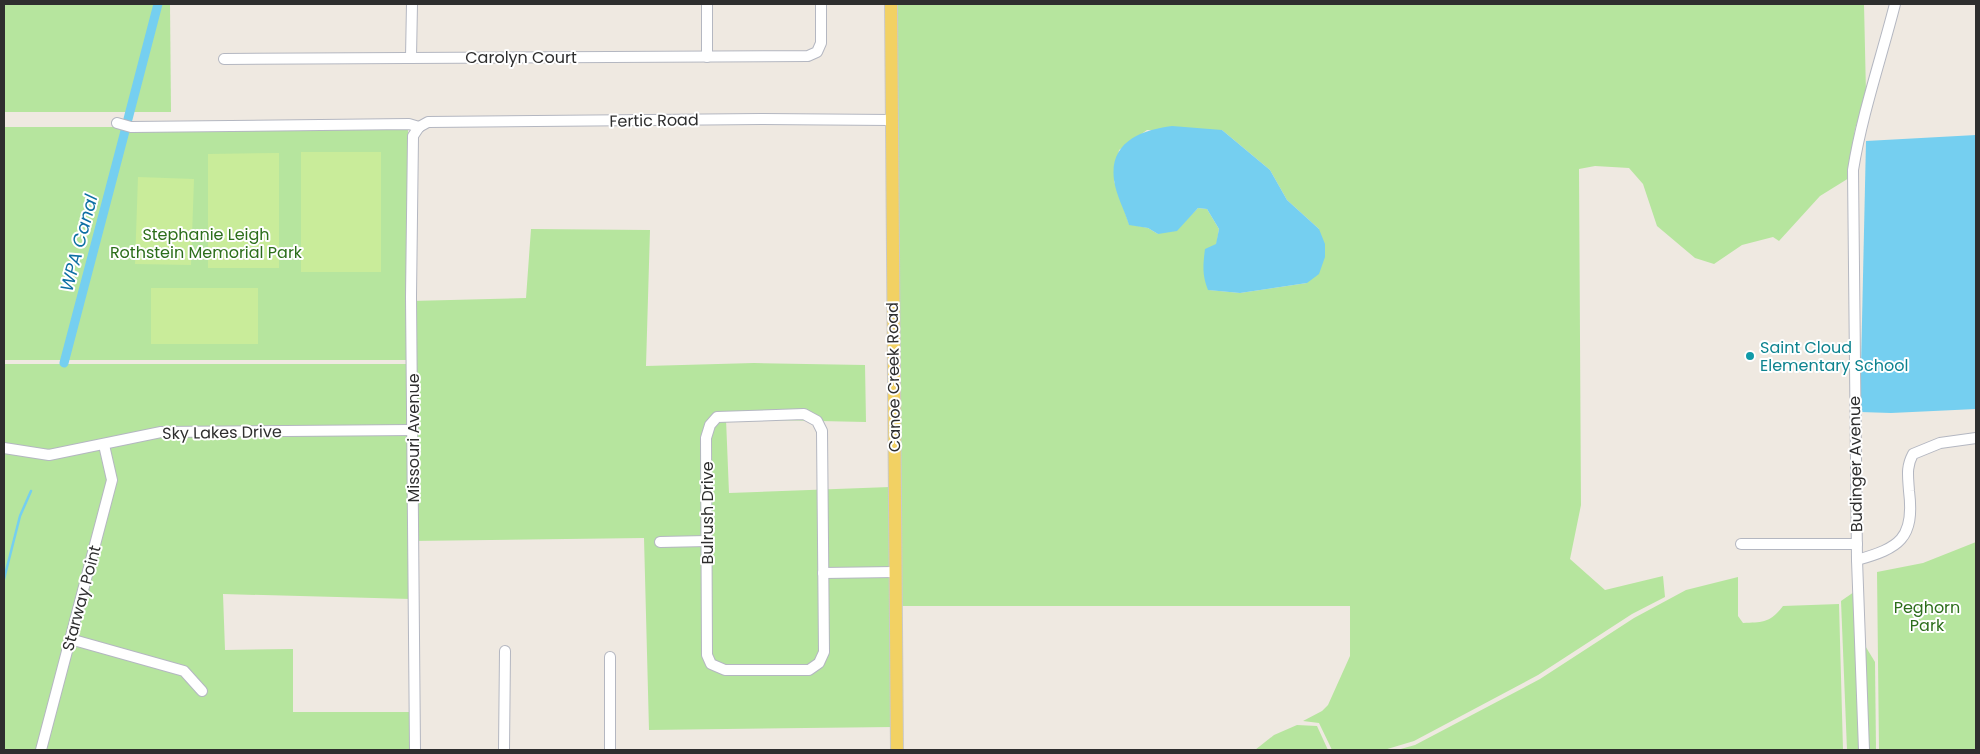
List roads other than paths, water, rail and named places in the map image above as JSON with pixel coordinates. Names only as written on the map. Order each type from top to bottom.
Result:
[{"type":"main road","name":"Canoe Creek Road","points":[[891,4],[897,750]]},
{"type":"street","points":[[412,4],[412,57]]},
{"type":"street","points":[[707,4],[707,57]]},
{"type":"street","name":"Carolyn Court","points":[[224,59],[808,56],[817,52],[821,43],[821,4]]},
{"type":"street","name":"Budinger Avenue","points":[[1864,750],[1856,544],[1853,170],[1859,130],[1878,72],[1895,4]]},
{"type":"street","name":"Fertic Road","points":[[117,122],[131,127],[409,124],[418,127],[428,122],[761,119],[891,120]]},
{"type":"street","name":"Missouri Avenue","points":[[415,750],[413,430],[410,296],[413,136],[418,127]]},
{"type":"street","name":"Bulrush Drive","points":[[804,414],[817,421],[822,431],[823,573],[824,652],[819,663],[808,670],[725,670],[711,664],[707,654],[706,438],[710,425],[717,417],[804,414]]},
{"type":"street","name":"Sky Lakes Drive","points":[[4,448],[49,455],[161,432],[413,430]]},
{"type":"street","points":[[1857,560],[1887,551],[1897,545],[1910,523],[1911,509],[1907,472],[1913,454],[1940,443],[1976,438]]},
{"type":"street","name":"Starway Point","points":[[41,750],[112,480],[104,445]]},
{"type":"street","points":[[660,542],[707,541]]},
{"type":"street","points":[[1741,544],[1856,544]]},
{"type":"street","points":[[823,573],[895,572]]},
{"type":"street","points":[[70,639],[184,671],[202,691]]},
{"type":"street","points":[[504,750],[505,651]]},
{"type":"street","points":[[610,657],[610,750]]},
{"type":"water","points":[[1172,126],[1222,130],[1270,170],[1287,200],[1319,229],[1325,244],[1325,257],[1319,274],[1307,283],[1240,293],[1208,290],[1204,270],[1205,249],[1216,244],[1219,229],[1207,209],[1198,208],[1177,231],[1158,234],[1148,228],[1129,225],[1114,180],[1114,167],[1117,156],[1122,147],[1139,135]]},
{"type":"water","points":[[1976,135],[1976,409],[1891,413],[1860,412],[1866,141]]},
{"type":"waterway","name":"WPA Canal","points":[[128,119],[158,4]]},
{"type":"waterway","name":"WPA Canal","points":[[64,363],[125,131]]},
{"type":"waterway","points":[[4,579],[20,516],[31,491]]},
{"type":"place","name":"Saint Cloud Elementary School","points":[[1750,356]]},
{"type":"park label","name":"Stephanie Leigh Rothstein Memorial Park","points":[[206,243]]},
{"type":"park label","name":"Peghorn Park","points":[[1927,616]]}]
